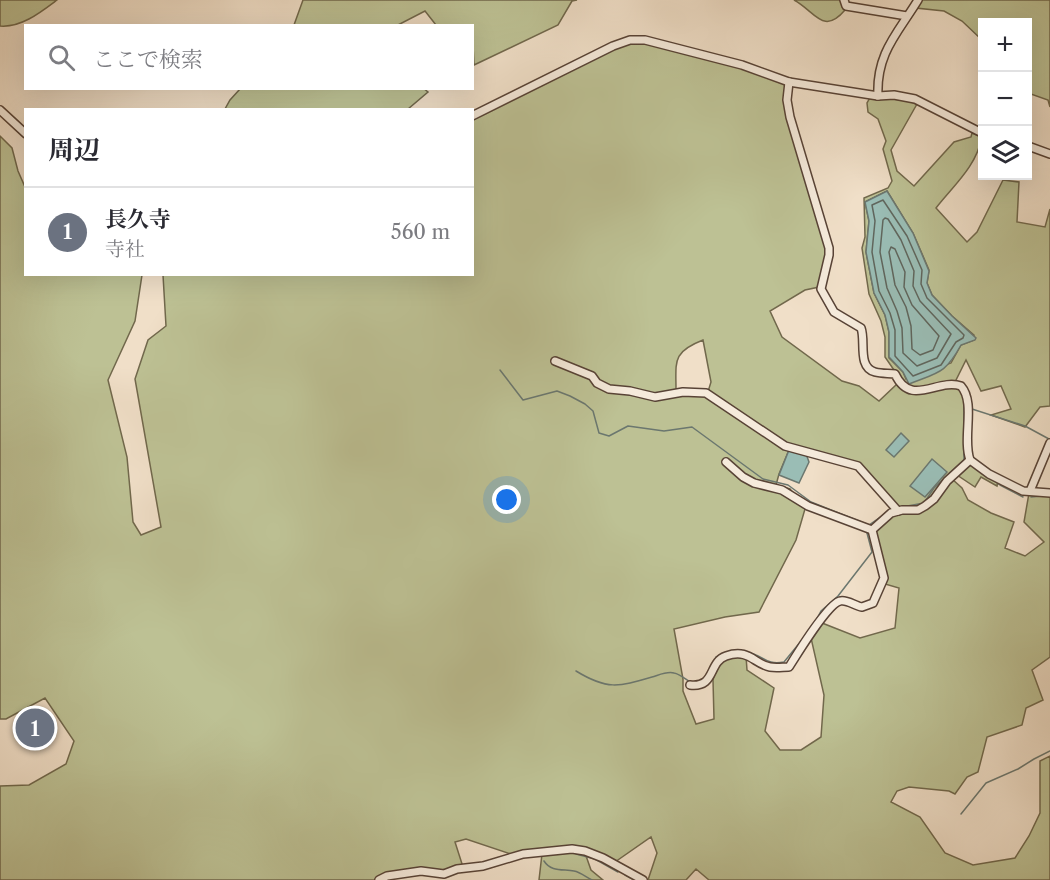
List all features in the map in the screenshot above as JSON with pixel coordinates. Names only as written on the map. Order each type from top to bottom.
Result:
[{"type":"street","points":[[844,0],[846,6],[907,16]]},
{"type":"street","points":[[878,96],[879,73],[885,52],[918,0]]},
{"type":"street","points":[[474,115],[630,40],[652,41],[742,64],[789,82],[878,96],[894,95],[915,99],[978,132]]},
{"type":"street","points":[[789,82],[787,100],[790,117],[829,248],[830,255],[821,289],[834,312],[861,328],[863,356],[870,370],[895,374],[903,386],[908,389],[929,389],[952,384],[961,386],[968,398],[967,447],[970,460],[989,474],[1015,488],[1050,494]]},
{"type":"street","points":[[0,110],[24,132]]},
{"type":"street","points":[[1032,147],[1050,154]]},
{"type":"street","points":[[555,361],[592,376],[597,383],[609,389],[655,397],[683,392],[706,393],[785,446],[858,466],[898,511]]},
{"type":"street","points":[[1030,492],[1050,443]]},
{"type":"street","points":[[872,531],[891,513],[918,510],[926,506],[947,481],[970,460]]},
{"type":"street","points":[[726,462],[743,477],[754,483],[782,490],[808,506],[872,531]]},
{"type":"street","points":[[690,685],[696,686],[705,682],[712,675],[716,663],[731,655],[748,655],[769,667],[789,667],[825,614],[837,602],[844,600],[862,607],[873,603],[884,578],[872,531]]},
{"type":"street","points":[[379,880],[387,876],[421,871],[444,874],[457,868],[483,866],[523,854],[572,849],[603,858],[643,880]]},
{"type":"green space","points":[[0,0],[57,0],[23,22],[0,26]]},
{"type":"green space","points":[[303,0],[577,0],[572,1],[558,25],[474,65],[474,24],[435,24],[425,11],[400,24],[294,24]]},
{"type":"green space","points":[[794,0],[845,0],[845,10],[831,21],[825,21]]},
{"type":"green space","points":[[920,0],[1050,0],[1050,107],[1048,100],[1032,94],[1032,18],[978,18],[978,36],[962,21],[944,11],[916,8]]},
{"type":"green space","points":[[631,41],[648,42],[745,67],[786,83],[786,105],[791,130],[827,249],[827,256],[819,287],[805,290],[770,311],[782,337],[842,381],[859,386],[879,401],[897,384],[905,390],[914,392],[953,386],[961,388],[967,413],[967,462],[939,487],[925,505],[898,509],[862,467],[820,453],[789,450],[776,485],[790,489],[805,509],[796,540],[759,612],[674,629],[683,691],[696,724],[714,719],[713,680],[717,663],[727,657],[746,656],[747,670],[774,688],[765,731],[780,750],[801,750],[821,737],[824,695],[811,638],[822,623],[860,638],[895,628],[899,588],[885,584],[886,575],[874,532],[895,512],[917,510],[929,504],[952,479],[962,488],[968,500],[991,513],[1014,522],[1005,548],[1025,556],[1044,542],[1024,522],[1029,493],[1050,495],[1050,657],[1032,670],[1043,700],[1026,708],[1022,725],[987,737],[978,772],[967,777],[955,794],[949,791],[909,787],[897,791],[891,802],[920,817],[945,853],[973,865],[1015,858],[1040,813],[1040,761],[1050,756],[1050,880],[709,880],[696,869],[686,880],[648,880],[657,853],[651,837],[615,862],[586,850],[571,848],[523,852],[514,855],[466,839],[455,842],[463,867],[445,872],[425,869],[387,875],[377,880],[0,880],[0,786],[29,785],[66,764],[74,741],[45,698],[6,719],[0,719],[0,136],[12,148],[24,185],[24,276],[142,276],[135,321],[108,380],[127,457],[133,522],[141,535],[161,527],[135,379],[148,340],[166,326],[163,276],[474,276],[474,118]],"holes":[[[703,340],[711,382],[707,395],[678,394],[650,398],[654,394],[676,390],[676,365],[681,353]]]},
{"type":"green space","points":[[239,90],[426,90],[428,92],[409,108],[226,108]]},
{"type":"green space","points":[[871,96],[917,104],[891,150],[897,171],[914,186],[954,142],[971,137],[972,133],[978,135],[978,150],[970,167],[936,208],[967,242],[977,232],[1003,180],[1019,182],[1017,222],[1045,227],[1050,209],[1050,406],[1040,407],[1025,427],[991,415],[1011,409],[1001,386],[981,391],[966,360],[955,382],[921,389],[905,386],[885,357],[885,337],[881,321],[869,294],[862,248],[865,237],[864,198],[888,188],[892,181],[883,149],[886,141],[878,119],[868,112],[867,103]],"holes":[[[887,191],[913,233],[929,270],[927,283],[932,295],[974,335],[974,340],[961,345],[951,363],[906,379],[903,372],[889,358],[889,332],[885,315],[874,293],[866,252],[869,221],[865,202]]]},
{"type":"green space","points":[[973,463],[998,481],[997,486],[981,477],[975,487],[957,475]]},
{"type":"green space","points":[[573,851],[585,853],[591,870],[603,880],[539,880],[542,854]]},
{"type":"water","points":[[887,191],[913,233],[929,271],[927,283],[932,295],[976,338],[961,345],[950,362],[940,371],[909,384],[903,372],[889,357],[889,332],[885,315],[874,293],[866,252],[869,221],[865,202]]},
{"type":"water","points":[[901,433],[909,441],[894,457],[886,450]]},
{"type":"water","points":[[789,450],[806,454],[809,462],[799,483],[779,475]]},
{"type":"water","points":[[932,459],[947,472],[925,497],[910,486]]},
{"type":"waterway","points":[[500,370],[523,400],[557,391],[585,404],[593,411],[599,433],[609,436],[628,426],[664,431],[692,427],[763,479],[788,485],[811,502],[869,525],[889,511]]},
{"type":"waterway","points":[[902,507],[924,503],[934,488],[964,460],[964,399]]},
{"type":"waterway","points":[[972,409],[1025,426],[1049,439]]},
{"type":"waterway","points":[[981,472],[1023,497]]},
{"type":"waterway","points":[[1031,497],[1042,496]]},
{"type":"waterway","points":[[814,624],[821,611],[838,596],[872,552],[867,533]]},
{"type":"waterway","points":[[746,652],[768,661],[784,662],[806,635]]},
{"type":"waterway","points":[[713,664],[716,657],[729,652]]},
{"type":"waterway","points":[[576,671],[596,681],[613,685],[630,683],[669,672],[678,674],[690,682]]},
{"type":"waterway","points":[[961,814],[986,783],[1050,751]]},
{"type":"waterway","points":[[576,854],[595,859],[618,872]]},
{"type":"waterway","points":[[544,861],[550,867],[576,872],[592,880]]},
{"type":"waterway","points":[[625,875],[634,880]]},
{"type":"place","name":"長久寺","points":[[35,728]]}]
